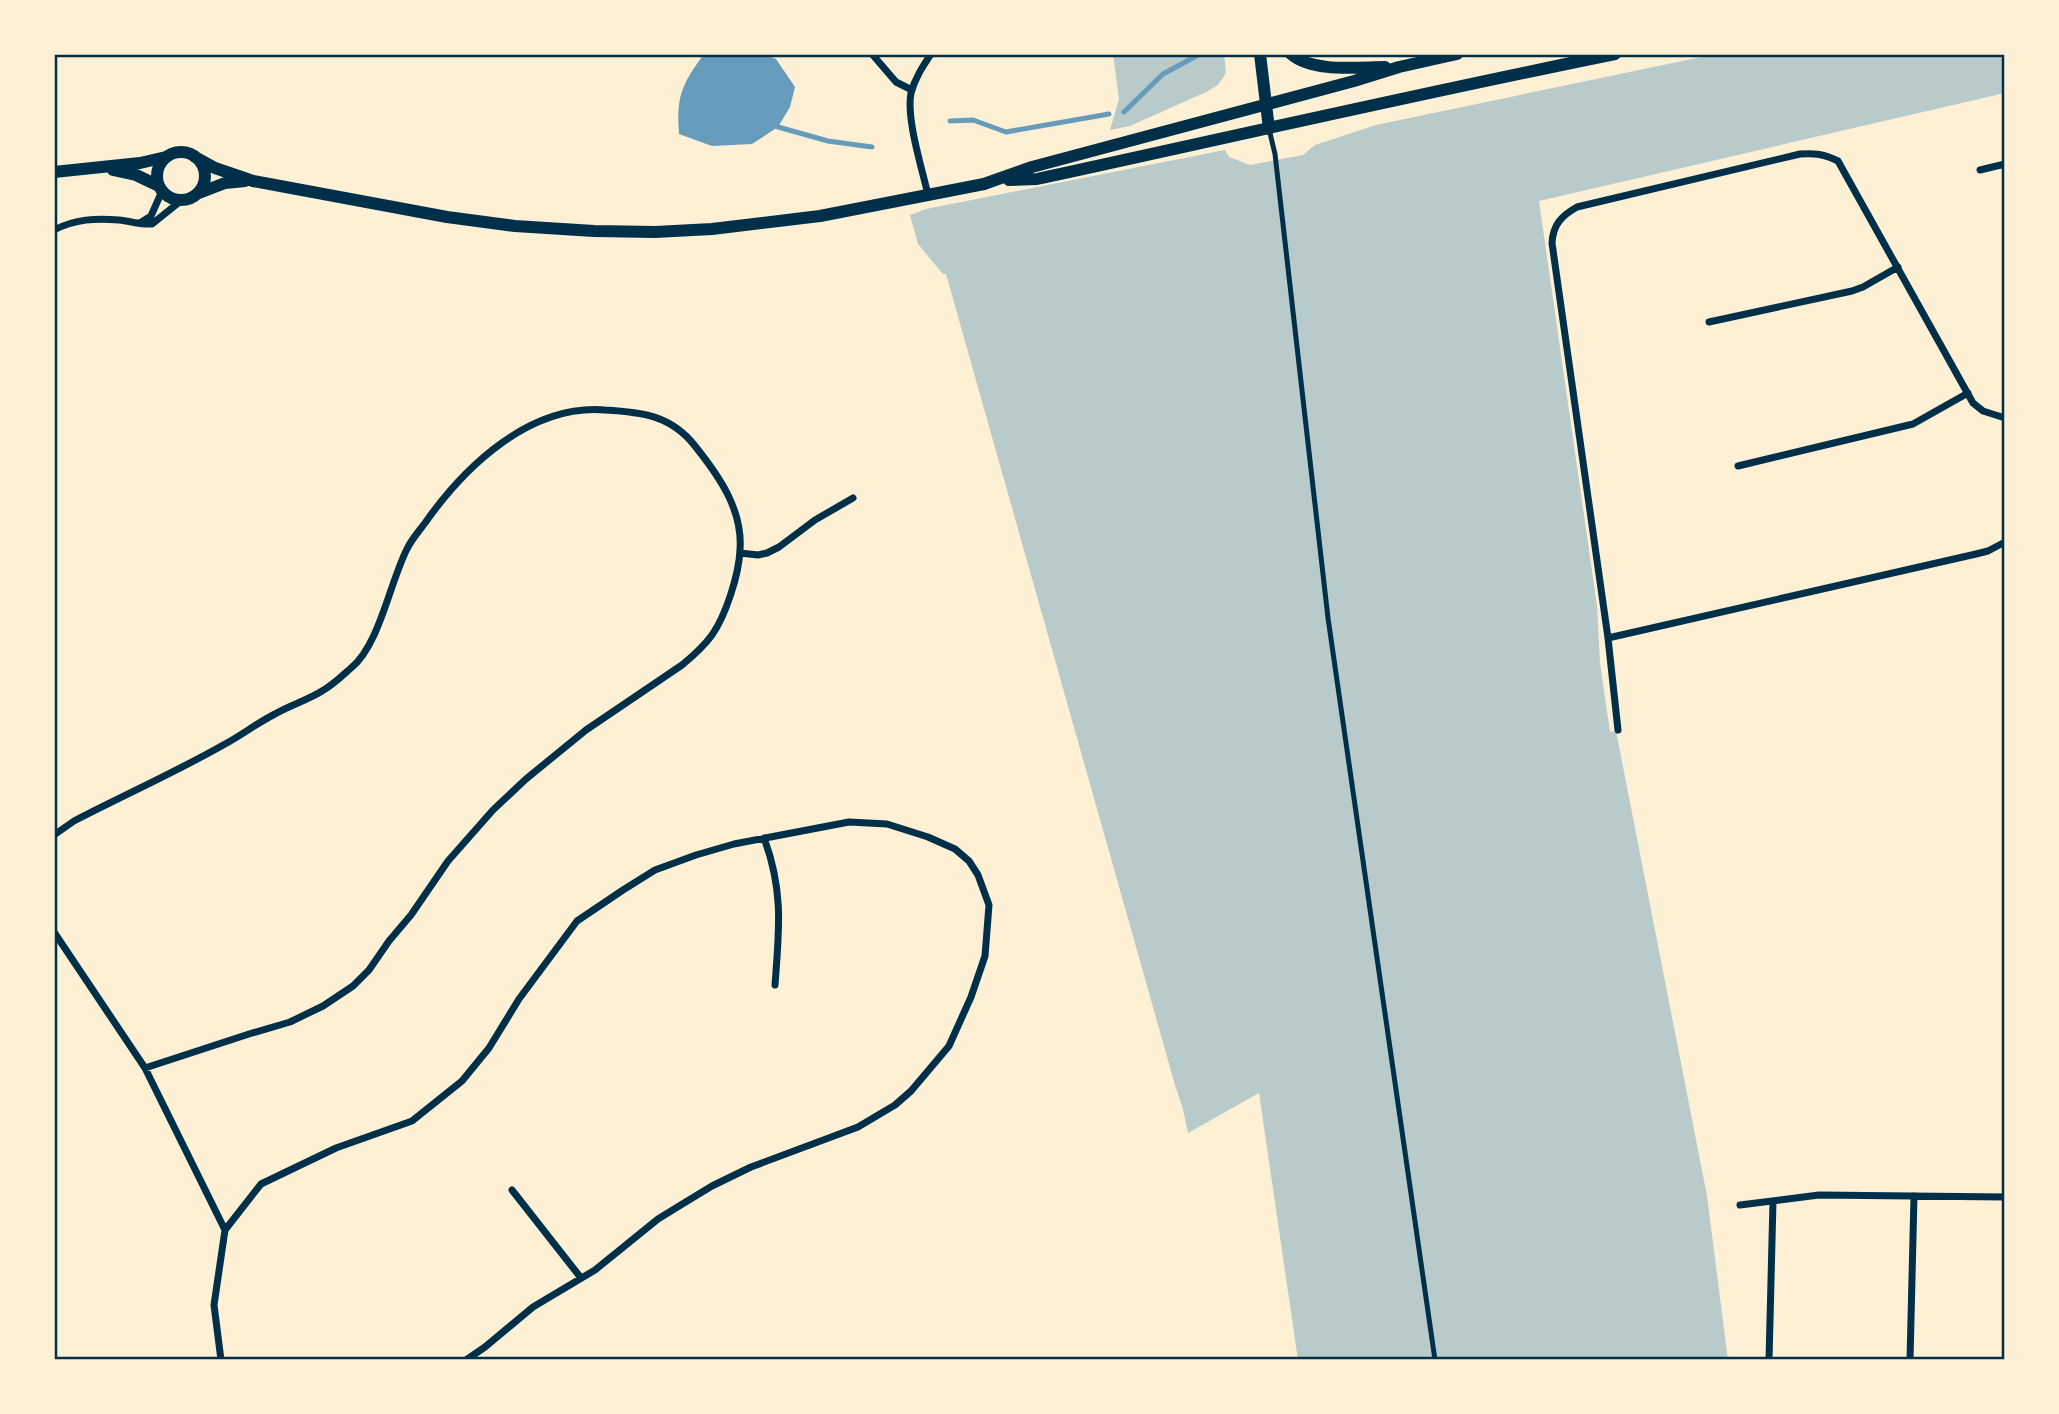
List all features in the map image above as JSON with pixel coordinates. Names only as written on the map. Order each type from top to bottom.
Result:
[{"type":"street","points":[[872,54],[896,82],[912,90]]},
{"type":"street","points":[[928,195],[912,126],[910,98],[920,70],[932,54]]},
{"type":"street","points":[[1260,54],[1269,129]]},
{"type":"street","points":[[1290,54],[1320,66],[1399,66]]},
{"type":"street","points":[[54,172],[151,161],[184,152],[227,173],[253,181],[447,217],[515,226],[594,231],[712,229],[820,216],[999,180],[1032,167],[1354,81],[1399,66],[1457,54]]},
{"type":"street","points":[[999,180],[1037,179],[1615,54]]},
{"type":"street","points":[[1618,730],[1608,638],[1552,243],[1553,231],[1566,213],[1577,207],[1800,154],[1817,153],[1838,161],[1973,403],[1983,411],[2005,418]]},
{"type":"street","points":[[139,223],[151,216],[160,189],[158,170],[166,157]]},
{"type":"street","points":[[195,157],[205,174],[199,193]]},
{"type":"street","points":[[1980,170],[2005,164]]},
{"type":"street","points":[[102,167],[136,175],[171,198],[182,200],[225,183],[253,181]]},
{"type":"street","points":[[54,230],[85,219],[148,224],[157,222],[182,200]]},
{"type":"street","points":[[1709,322],[1852,291],[1898,267]]},
{"type":"street","points":[[1738,466],[1913,424],[1968,393]]},
{"type":"street","points":[[54,835],[74,821],[225,745],[273,714],[323,691],[355,665],[373,638],[407,547],[436,507],[484,456],[519,432],[551,417],[589,408],[632,412],[664,419],[689,438],[709,463],[734,506],[740,536],[740,553],[732,588],[713,634],[696,653],[664,678],[586,730],[493,810],[448,861],[369,970],[352,986],[323,1006],[290,1022],[145,1068]]},
{"type":"street","points":[[740,553],[767,553],[853,498]]},
{"type":"street","points":[[1608,638],[1976,554],[2005,542]]},
{"type":"street","points":[[221,1360],[214,1305],[225,1230],[261,1184],[336,1147],[412,1121],[462,1082],[489,1048],[520,999],[577,921],[655,870],[709,851],[849,822],[887,824],[928,837],[955,849],[968,861],[978,874],[989,905],[985,956],[960,1025],[949,1046],[920,1082],[895,1105],[858,1126],[792,1150],[712,1186],[658,1219],[601,1265],[533,1307],[466,1360]]},
{"type":"street","points":[[764,838],[773,863],[780,911],[775,985]]},
{"type":"street","points":[[54,932],[145,1068],[225,1230]]},
{"type":"street","points":[[512,1190],[581,1278]]},
{"type":"street","points":[[1740,1205],[1819,1195],[2005,1197]]},
{"type":"street","points":[[1910,1360],[1914,1196]]},
{"type":"street","points":[[1769,1360],[1773,1201]]},
{"type":"lane","points":[[1269,129],[1275,154],[1328,618],[1435,1360]]},
{"type":"shaded area","points":[[1113,54],[1224,54],[1226,73],[1218,85],[1206,92],[1130,126],[1110,130],[1119,99]]},
{"type":"shaded area","points":[[1716,54],[2005,54],[2005,93],[1539,201],[1597,606],[1600,663],[1610,732],[1616,731],[1707,1196],[1728,1360],[1298,1360],[1259,1093],[1188,1133],[946,274],[943,274],[918,244],[910,215],[926,209],[1225,150],[1229,157],[1250,165],[1303,155],[1315,145],[1376,125]]},
{"type":"water","points":[[704,54],[764,54],[776,59],[795,87],[790,107],[778,127],[752,144],[712,146],[679,134],[682,91]]},
{"type":"waterway","points":[[1124,112],[1163,74],[1200,54]]},
{"type":"waterway","points":[[950,121],[973,120],[1006,132],[1109,114]]},
{"type":"waterway","points":[[778,127],[828,141],[872,147]]}]
